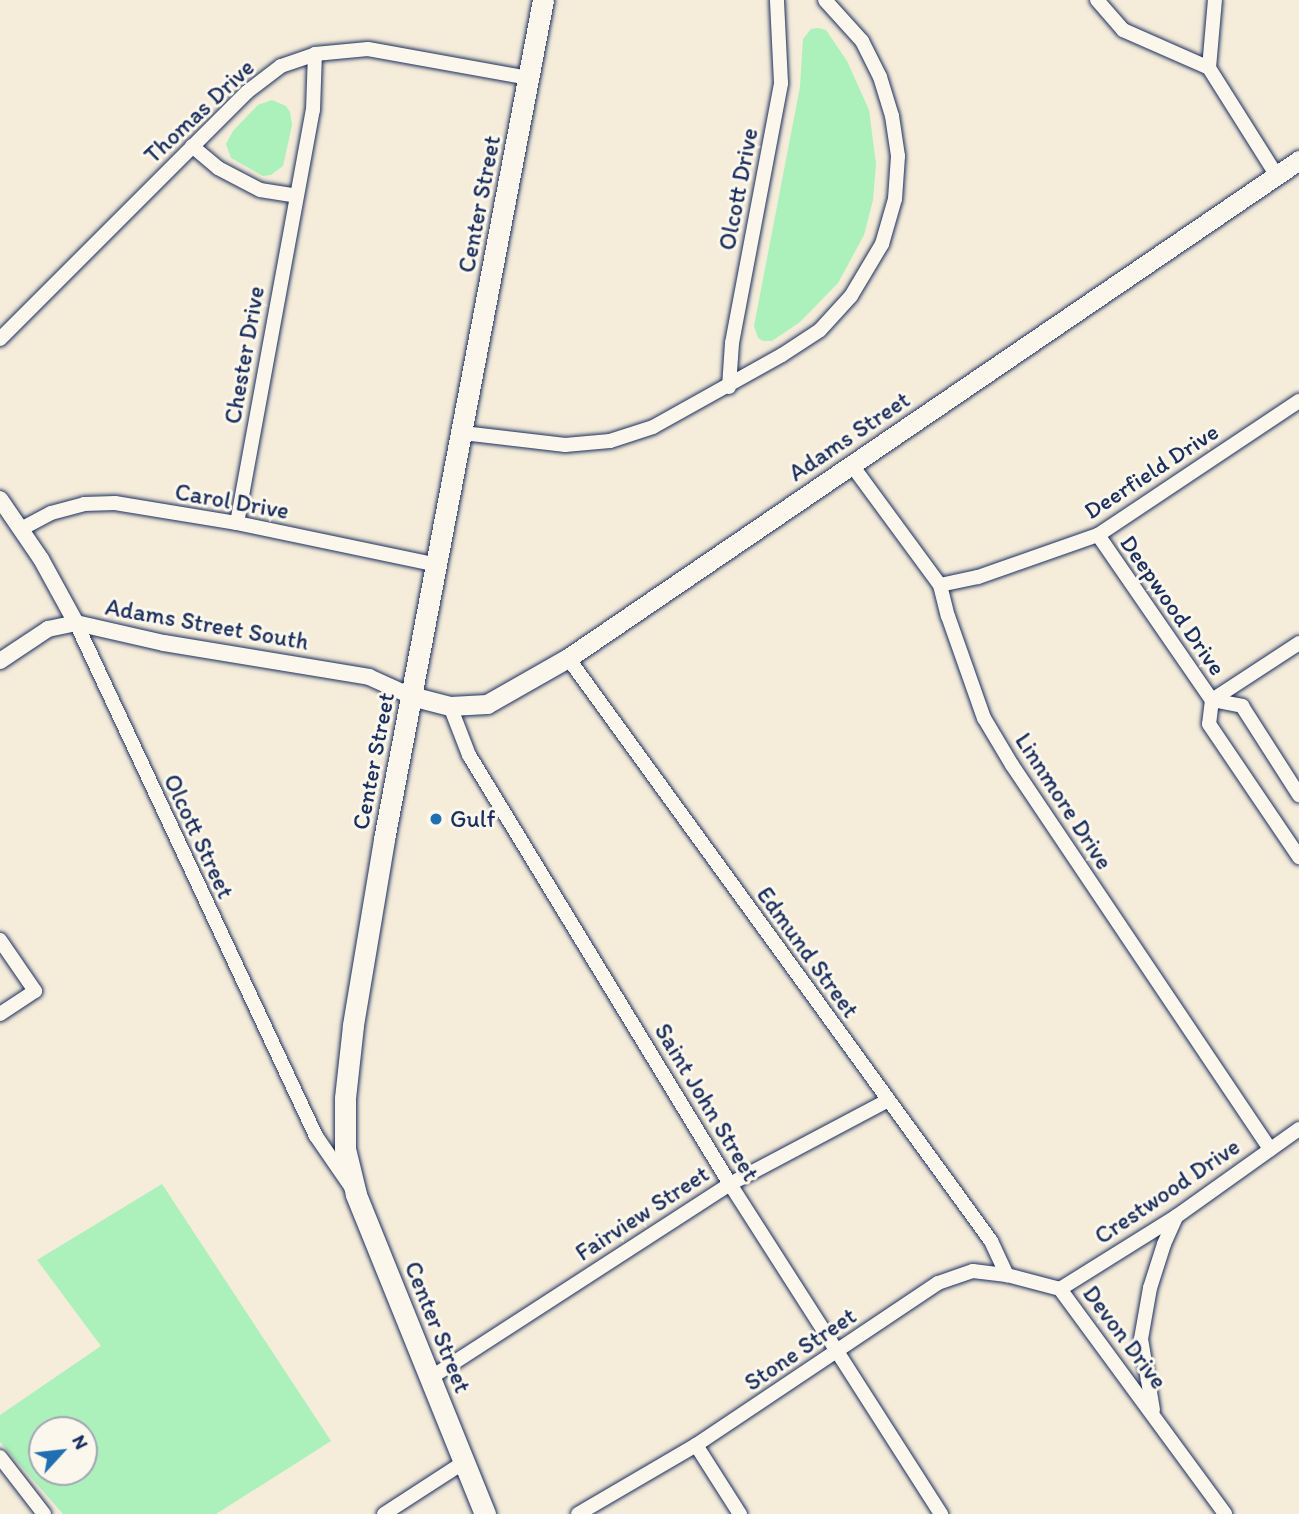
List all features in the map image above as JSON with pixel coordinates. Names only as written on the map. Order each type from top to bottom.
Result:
[{"type":"main road","name":"Center Street","points":[[485,1514],[356,1194],[345,1149],[348,1063],[411,696],[438,565],[543,0]]},
{"type":"main road","name":"Adams Street","points":[[411,696],[450,706],[487,704],[568,658],[1299,160]]},
{"type":"street","name":"Olcott Drive","points":[[729,387],[732,343],[781,83],[777,0]]},
{"type":"street","points":[[463,433],[565,444],[610,441],[653,427],[729,387],[820,330],[851,296],[883,244],[895,199],[898,156],[892,116],[880,77],[862,41],[825,0]]},
{"type":"street","points":[[1097,0],[1123,30],[1209,68],[1277,176]]},
{"type":"street","points":[[1209,68],[1215,0]]},
{"type":"street","name":"Thomas Drive","points":[[0,339],[247,92],[281,66],[315,54],[368,49],[529,78]]},
{"type":"street","name":"Chester Drive","points":[[237,523],[313,110],[315,54]]},
{"type":"street","points":[[192,146],[218,168],[260,190],[297,196]]},
{"type":"street","name":"Deerfield Drive","points":[[940,585],[978,577],[1098,535],[1299,401]]},
{"type":"street","name":"Linnmore Drive","points":[[851,464],[940,585],[948,616],[984,718],[1057,835],[1270,1149]]},
{"type":"street","name":"Olcott Street","points":[[0,499],[21,529],[76,623],[316,1136],[356,1194]]},
{"type":"street","name":"Carol Drive","points":[[21,529],[51,513],[84,503],[115,503],[237,523],[438,565]]},
{"type":"street","name":"Deepwood Drive","points":[[1098,535],[1212,700],[1209,724],[1299,857]]},
{"type":"street","name":"Adams Street South","points":[[0,661],[48,629],[76,623],[163,643],[369,677],[411,696]]},
{"type":"street","points":[[1212,700],[1299,643]]},
{"type":"street","name":"Edmund Street","points":[[568,658],[991,1241],[1007,1275]]},
{"type":"street","name":"Deepwood Drive","points":[[1212,700],[1242,706],[1299,794]]},
{"type":"street","name":"Saint John Street","points":[[450,706],[469,755],[730,1184],[941,1514]]},
{"type":"street","points":[[0,940],[35,991],[0,1014]]},
{"type":"street","name":"Fairview Street","points":[[430,1378],[730,1184],[887,1101]]},
{"type":"street","name":"Crestwood Drive","points":[[1060,1289],[1177,1216],[1299,1129]]},
{"type":"street","name":"Devon Drive","points":[[1153,1412],[1141,1339],[1150,1289],[1164,1244],[1177,1216]]},
{"type":"street","name":"Stone Street","points":[[578,1514],[696,1445],[938,1283],[973,1271],[1007,1275],[1060,1289]]},
{"type":"street","name":"Devon Drive","points":[[1060,1289],[1153,1412],[1225,1514]]},
{"type":"street","points":[[696,1445],[740,1514]]},
{"type":"street","points":[[0,1457],[44,1514]]},
{"type":"street","points":[[384,1514],[464,1462]]},
{"type":"green space","points":[[811,29],[826,30],[847,61],[869,110],[876,164],[873,200],[864,235],[838,283],[800,322],[772,341],[763,341],[758,338],[754,326],[800,87],[803,39]]},
{"type":"green space","points":[[272,100],[286,106],[292,125],[283,166],[271,175],[263,176],[231,158],[226,144],[233,131],[258,105]]},
{"type":"green space","points":[[162,1184],[331,1441],[216,1514],[63,1514],[38,1486],[98,1486],[98,1416],[28,1416],[28,1474],[0,1442],[0,1415],[101,1346],[37,1260]]},
{"type":"place","name":"Gulf","points":[[436,819]]}]
